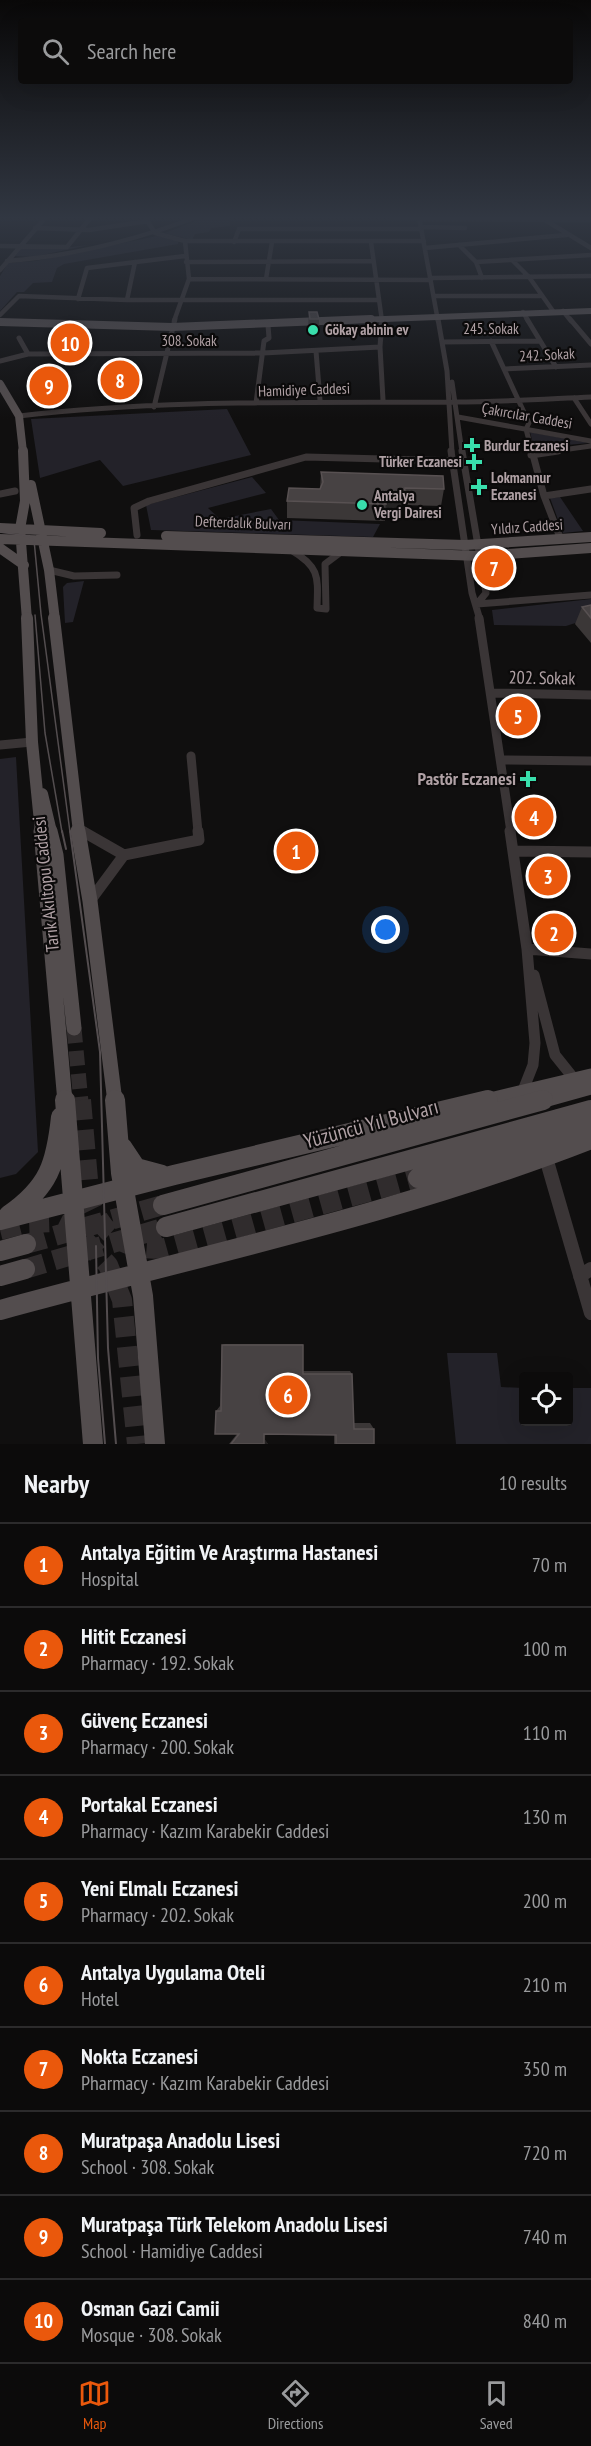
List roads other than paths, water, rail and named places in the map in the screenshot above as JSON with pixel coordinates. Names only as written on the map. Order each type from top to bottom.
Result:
[{"type":"main road","points":[[0,322],[172,327],[268,325],[437,315],[591,311]]},
{"type":"main road","points":[[0,384],[19,416],[24,461]]},
{"type":"main road","name":"Tarık Akıltopu Caddesi","points":[[24,461],[24,507],[21,534],[32,742],[80,1288]]},
{"type":"main road","name":"Tarık Akıltopu Caddesi","points":[[24,461],[29,472],[48,566],[123,1189],[138,1273]]},
{"type":"main road","points":[[0,525],[13,518],[24,507]]},
{"type":"main road","points":[[0,525],[21,534]]},
{"type":"main road","points":[[41,530],[50,526],[78,536]]},
{"type":"main road","name":"Defterdalık Bulvarı","points":[[21,534],[41,530],[78,536],[341,552],[466,550]]},
{"type":"main road","points":[[0,539],[21,534]]},
{"type":"main road","name":"Defterdalık Bulvarı","points":[[78,536],[137,535],[466,550]]},
{"type":"main road","points":[[48,566],[58,548],[78,536]]},
{"type":"main road","name":"Yıldız Caddesi","points":[[480,550],[591,537]]},
{"type":"main road","points":[[0,548],[24,566]]},
{"type":"main road","name":"Yıldız Caddesi","points":[[466,550],[591,548]]},
{"type":"main road","points":[[35,770],[49,815],[57,855],[74,1028]]},
{"type":"main road","points":[[0,1220],[174,1175],[522,1093],[586,1081]]},
{"type":"main road","name":"Yüzüncü Yıl Bulvarı","points":[[164,1205],[586,1081]]},
{"type":"main road","points":[[0,1220],[39,1191],[55,1166],[64,1086]]},
{"type":"main road","points":[[166,1227],[591,1110]]},
{"type":"main road","points":[[418,1178],[591,1127]]},
{"type":"main road","points":[[117,1134],[126,1159],[137,1170],[155,1175],[174,1175]]},
{"type":"main road","points":[[0,1310],[360,1217],[546,1158],[591,1139]]},
{"type":"main road","points":[[0,1251],[26,1245]]},
{"type":"main road","points":[[0,1276],[25,1269]]},
{"type":"main road","points":[[138,1273],[155,1444]]},
{"type":"main road","points":[[80,1288],[92,1443]]},
{"type":"street","points":[[78,299],[81,284]]},
{"type":"street","points":[[127,300],[130,284]]},
{"type":"street","points":[[154,407],[172,327],[187,284]]},
{"type":"street","points":[[288,300],[289,284]]},
{"type":"street","points":[[376,284],[382,319],[380,347],[383,400]]},
{"type":"street","points":[[432,284],[447,371],[452,381],[452,461],[472,593],[477,604],[492,693],[527,950],[535,1043],[533,1065],[522,1093]]},
{"type":"street","points":[[533,284],[553,311]]},
{"type":"street","points":[[0,315],[20,296],[127,300],[378,300]]},
{"type":"street","points":[[434,296],[540,296]]},
{"type":"street","points":[[562,311],[591,344]]},
{"type":"street","points":[[523,312],[556,367]]},
{"type":"street","points":[[256,403],[264,341],[269,338],[268,325]]},
{"type":"street","points":[[19,338],[28,354]]},
{"type":"street","points":[[491,341],[529,423],[526,429],[531,455],[561,540]]},
{"type":"street","name":"245. Sokak","points":[[442,342],[540,341]]},
{"type":"street","points":[[49,354],[53,343]]},
{"type":"street","name":"308. Sokak","points":[[0,361],[28,354],[263,353],[380,347]]},
{"type":"street","points":[[316,351],[320,400]]},
{"type":"street","name":"242. Sokak","points":[[505,369],[591,365]]},
{"type":"street","name":"Hamidiye Caddesi","points":[[19,416],[70,410],[320,400],[452,402],[591,397]]},
{"type":"street","points":[[574,398],[591,424]]},
{"type":"street","points":[[452,402],[458,417],[462,461],[486,593],[477,604]]},
{"type":"street","name":"Çakırcılar Caddesi","points":[[458,417],[591,441]]},
{"type":"street","points":[[531,455],[591,446]]},
{"type":"street","points":[[137,535],[134,508],[149,501],[296,459],[327,456],[462,461]]},
{"type":"street","points":[[544,496],[591,489]]},
{"type":"street","points":[[0,494],[15,491]]},
{"type":"street","points":[[291,550],[314,563],[317,608],[326,609],[325,564],[341,552]]},
{"type":"street","points":[[48,566],[74,576]]},
{"type":"street","points":[[51,590],[61,581],[74,576],[117,575]]},
{"type":"street","points":[[477,604],[591,595]]},
{"type":"street","name":"202. Sokak","points":[[492,693],[591,695]]},
{"type":"street","points":[[0,745],[32,742]]},
{"type":"street","points":[[78,828],[124,855],[199,840],[191,756]]},
{"type":"street","points":[[502,760],[591,761]]},
{"type":"street","points":[[514,851],[591,852]]},
{"type":"street","points":[[90,901],[124,855]]},
{"type":"street","points":[[527,950],[591,954]]},
{"type":"street","points":[[527,950],[555,1055],[586,1081]]},
{"type":"street","points":[[546,1158],[585,1272],[591,1313]]},
{"type":"tunnel","points":[[74,1028],[81,1102]]},
{"type":"tunnel","points":[[81,1100],[90,1202],[101,1223]]},
{"type":"tunnel","points":[[120,1241],[152,1249],[165,1248],[418,1178]]},
{"type":"tunnel","points":[[101,1223],[163,1205]]},
{"type":"tunnel","points":[[0,1230],[28,1223],[56,1222],[73,1231]]},
{"type":"tunnel","points":[[73,1231],[101,1223]]},
{"type":"tunnel","points":[[101,1223],[120,1241]]},
{"type":"tunnel","points":[[120,1241],[166,1227]]},
{"type":"tunnel","points":[[26,1244],[73,1231]]},
{"type":"tunnel","points":[[73,1231],[93,1249]]},
{"type":"tunnel","points":[[93,1249],[120,1241]]},
{"type":"tunnel","points":[[25,1269],[93,1249]]},
{"type":"tunnel","points":[[93,1249],[108,1265],[122,1300],[137,1444]]},
{"type":"tram line","points":[[0,532],[28,536],[34,540],[41,614],[70,832]]},
{"type":"tram line","points":[[35,615],[45,733],[62,832]]},
{"type":"tram line","points":[[62,831],[66,849]]},
{"type":"tram line","points":[[70,831],[100,1052],[108,1348],[116,1444]]},
{"type":"tram line","points":[[96,1246],[98,1358],[105,1444]]},
{"type":"place","name":"Gökay abinin ev","points":[[313,330]]},
{"type":"place","name":"Osman Gazi Camii","points":[[70,343]]},
{"type":"place","name":"Muratpaşa Anadolu Lisesi","points":[[120,380]]},
{"type":"place","name":"Muratpaşa Türk Telekom Anadolu Lisesi","points":[[49,386]]},
{"type":"place","name":"Burdur Eczanesi","points":[[472,446]]},
{"type":"place","name":"Türker Eczanesi","points":[[474,462]]},
{"type":"place","name":"Lokmannur Eczanesi","points":[[479,487]]},
{"type":"place","name":"Antalya Vergi Dairesi","points":[[362,505]]},
{"type":"place","name":"Nokta Eczanesi","points":[[494,568]]},
{"type":"place","name":"Yeni Elmalı Eczanesi","points":[[518,716]]},
{"type":"place","name":"Pastör Eczanesi","points":[[528,779]]},
{"type":"place","name":"Portakal Eczanesi","points":[[534,817]]},
{"type":"place","name":"Antalya Eğitim Ve Araştırma Hastanesi","points":[[296,851]]},
{"type":"place","name":"Güvenç Eczanesi","points":[[548,876]]},
{"type":"place","name":"Hitit Eczanesi","points":[[554,933]]},
{"type":"place","name":"Antalya Uygulama Oteli","points":[[288,1395]]}]
